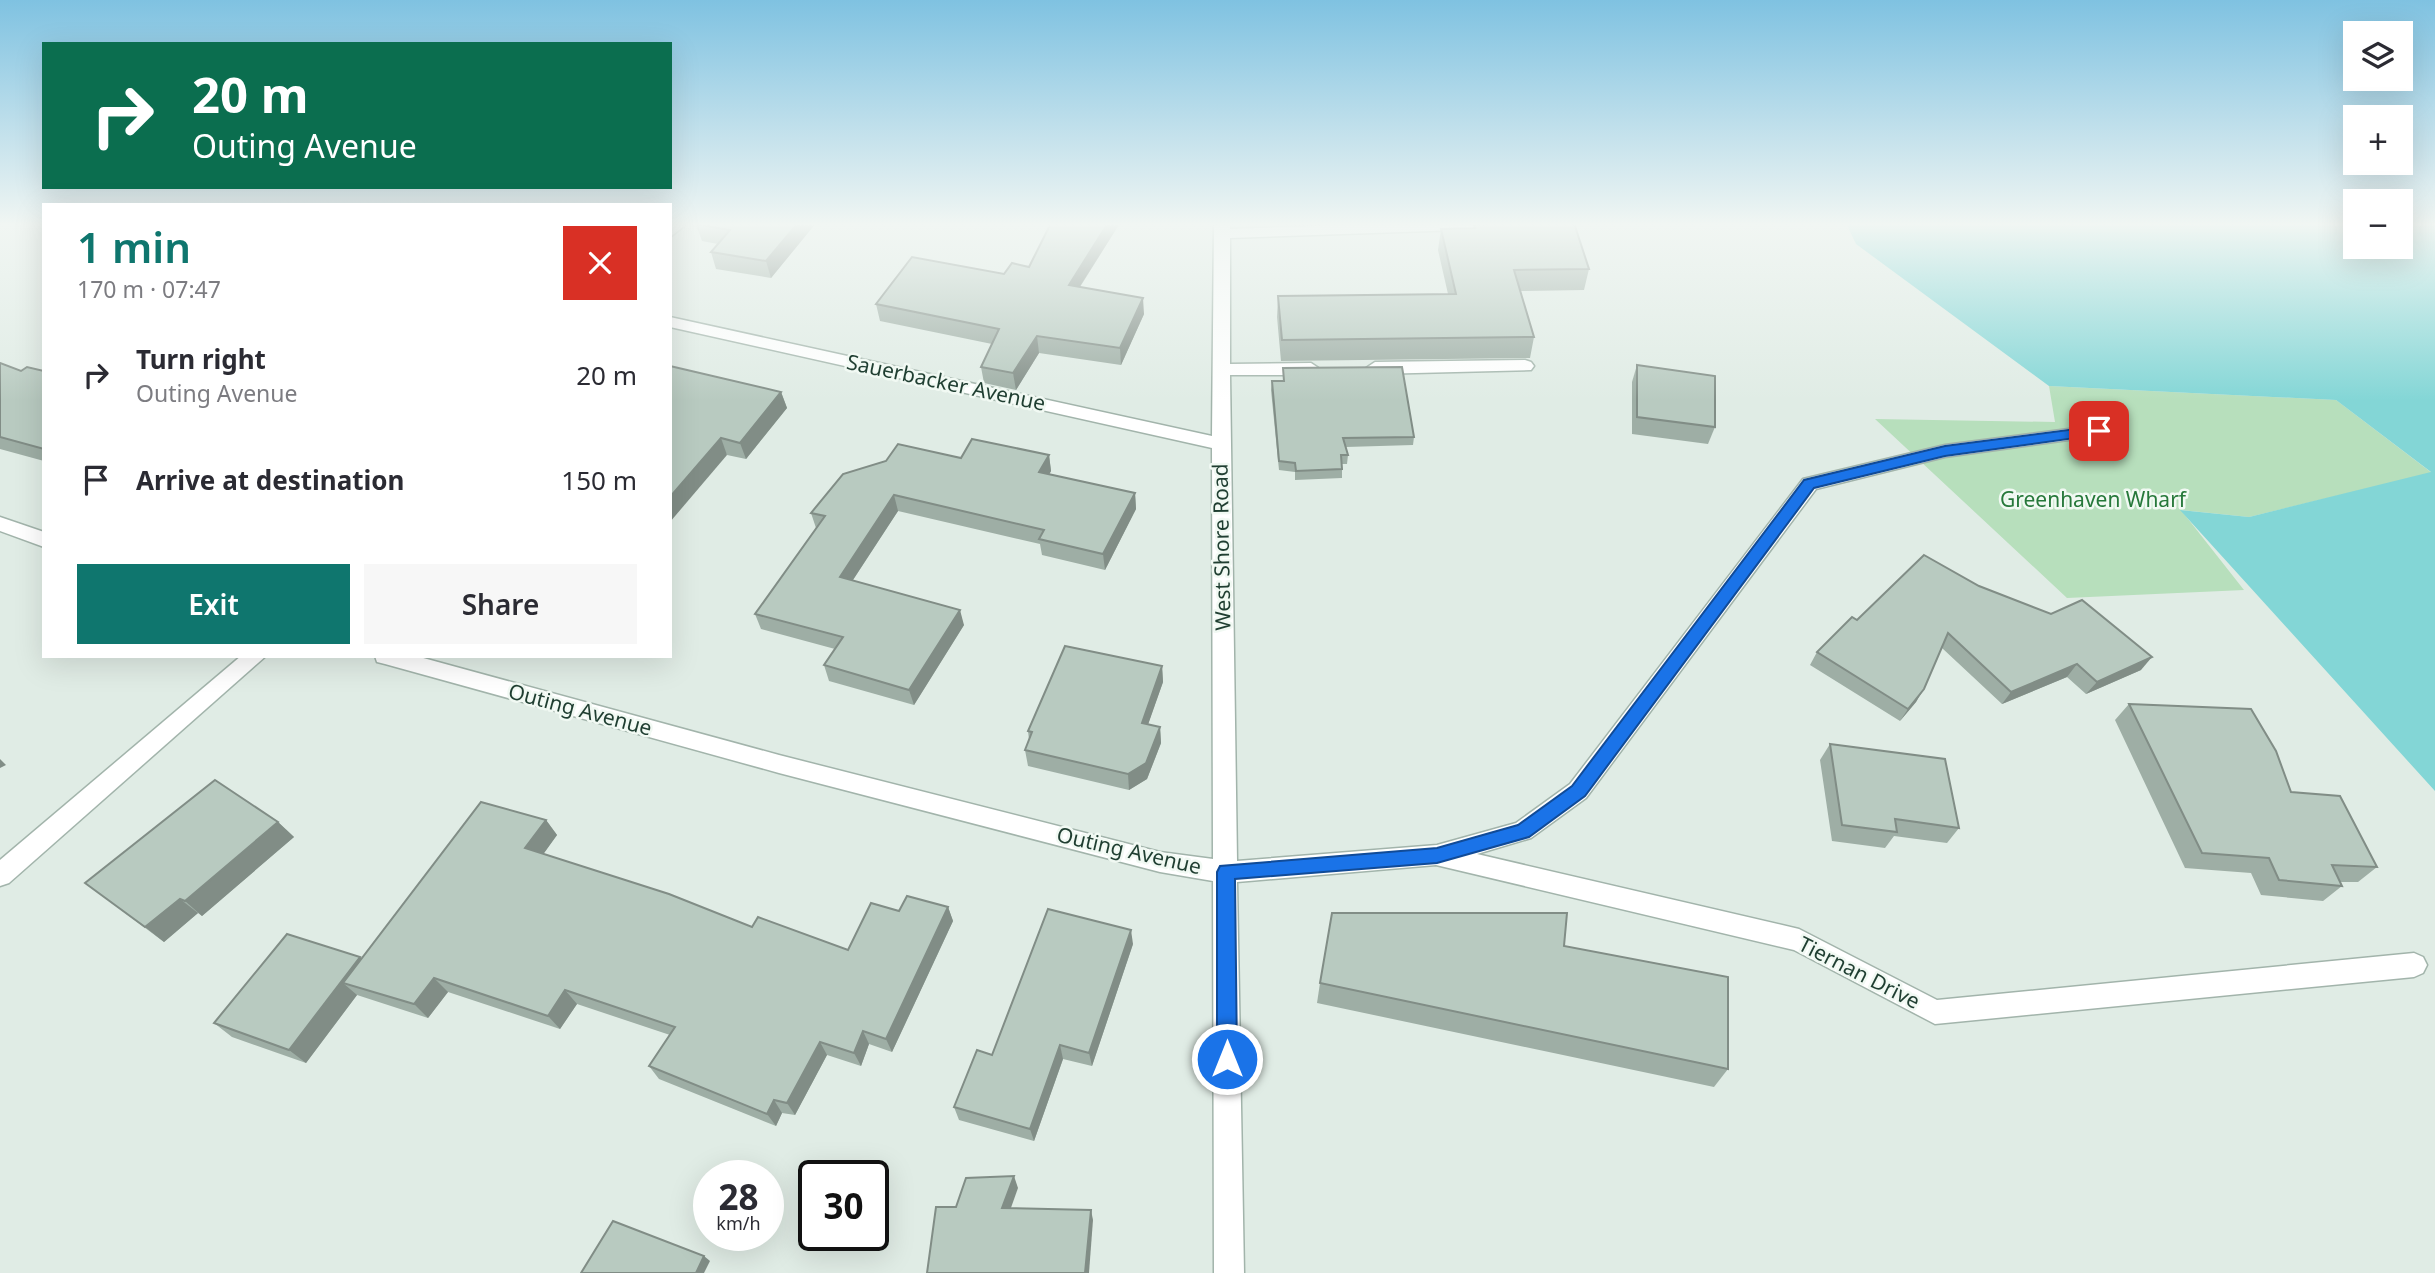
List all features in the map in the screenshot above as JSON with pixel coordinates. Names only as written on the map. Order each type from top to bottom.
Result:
[{"type":"street","name":"West Shore Road","points":[[1222,282],[1228,1273]]},
{"type":"street","name":"Sauerbacker Avenue","points":[[672,322],[1221,444]]},
{"type":"street","points":[[1360,368],[1525,366]]},
{"type":"street","points":[[1222,370],[1332,368]]},
{"type":"street","name":"Outing Avenue","points":[[392,658],[792,767],[1160,862],[1226,872],[1437,855],[1523,831],[1578,791],[1810,484],[1945,451],[2099,431]]},
{"type":"street","points":[[0,524],[42,539]]},
{"type":"street","points":[[0,875],[254,658]]},
{"type":"street","name":"Tiernan Drive","points":[[1437,855],[1799,940],[1935,1013],[2414,965]]},
{"type":"green space","name":"Greenhaven Wharf","points":[[2049,386],[2336,400],[2432,473],[2249,517],[2181,510],[2244,590],[2067,598],[1875,419],[2055,422]]},
{"type":"water","points":[[1908,282],[2435,282],[2435,791],[2180,510],[2249,517],[2431,472],[2336,400],[2049,386]]},
{"type":"building","points":[[893,282],[1071,282],[1069,285],[1143,298],[1120,348],[1037,336],[1013,373],[981,367],[999,329],[876,304]]},
{"type":"building","points":[[1453,282],[1518,282],[1534,337],[1282,340],[1278,296],[1456,294]]},
{"type":"building","points":[[0,363],[21,371],[27,367],[42,371],[42,448],[0,437]]},
{"type":"building","points":[[1637,365],[1715,376],[1715,427],[1637,417]]},
{"type":"building","points":[[672,366],[781,392],[740,443],[721,438],[672,495]]},
{"type":"building","points":[[1402,367],[1414,437],[1343,438],[1348,455],[1341,455],[1342,469],[1296,471],[1295,463],[1279,461],[1272,381],[1284,381],[1283,368]]},
{"type":"building","points":[[972,439],[1049,455],[1039,472],[1135,493],[1103,554],[1039,539],[1044,530],[894,495],[840,577],[960,610],[909,690],[824,665],[843,637],[755,614],[825,516],[811,513],[843,474],[886,461],[898,444],[961,458]]},
{"type":"building","points":[[1924,555],[1979,586],[2051,614],[2082,600],[2152,657],[2097,682],[2077,664],[2011,692],[1948,633],[1924,689],[1908,709],[1817,652],[1852,617],[1857,620]]},
{"type":"building","points":[[1065,646],[1162,666],[1142,723],[1160,727],[1146,763],[1128,774],[1025,750],[1032,732],[1028,731]]},
{"type":"building","points":[[2129,704],[2251,709],[2276,751],[2291,792],[2340,796],[2377,867],[2332,865],[2342,886],[2279,880],[2269,858],[2202,853]]},
{"type":"building","points":[[1830,744],[1945,759],[1959,828],[1895,819],[1897,832],[1842,825]]},
{"type":"building","points":[[215,780],[278,822],[185,901],[180,899],[145,927],[85,883]]},
{"type":"building","points":[[481,802],[546,820],[525,848],[669,894],[752,927],[758,917],[848,950],[871,903],[899,911],[907,896],[948,907],[886,1039],[863,1031],[854,1053],[820,1042],[787,1103],[774,1100],[767,1114],[649,1066],[675,1027],[565,990],[548,1016],[434,978],[414,1004],[343,983]]},
{"type":"building","points":[[1048,909],[1131,930],[1089,1053],[1060,1045],[1030,1129],[954,1107],[977,1050],[992,1055]]},
{"type":"building","points":[[1332,913],[1567,913],[1564,946],[1728,977],[1728,1069],[1320,983]]},
{"type":"building","points":[[287,934],[360,957],[289,1050],[214,1023]]},
{"type":"building","points":[[1014,1176],[1002,1208],[1091,1210],[1085,1273],[927,1273],[936,1207],[956,1207],[966,1178]]},
{"type":"building","points":[[613,1221],[704,1256],[696,1273],[581,1273]]},
{"type":"route","points":[[1227,1059],[1226,872],[1437,855],[1523,831],[1578,791],[1810,484],[1945,451],[2099,431]]}]
